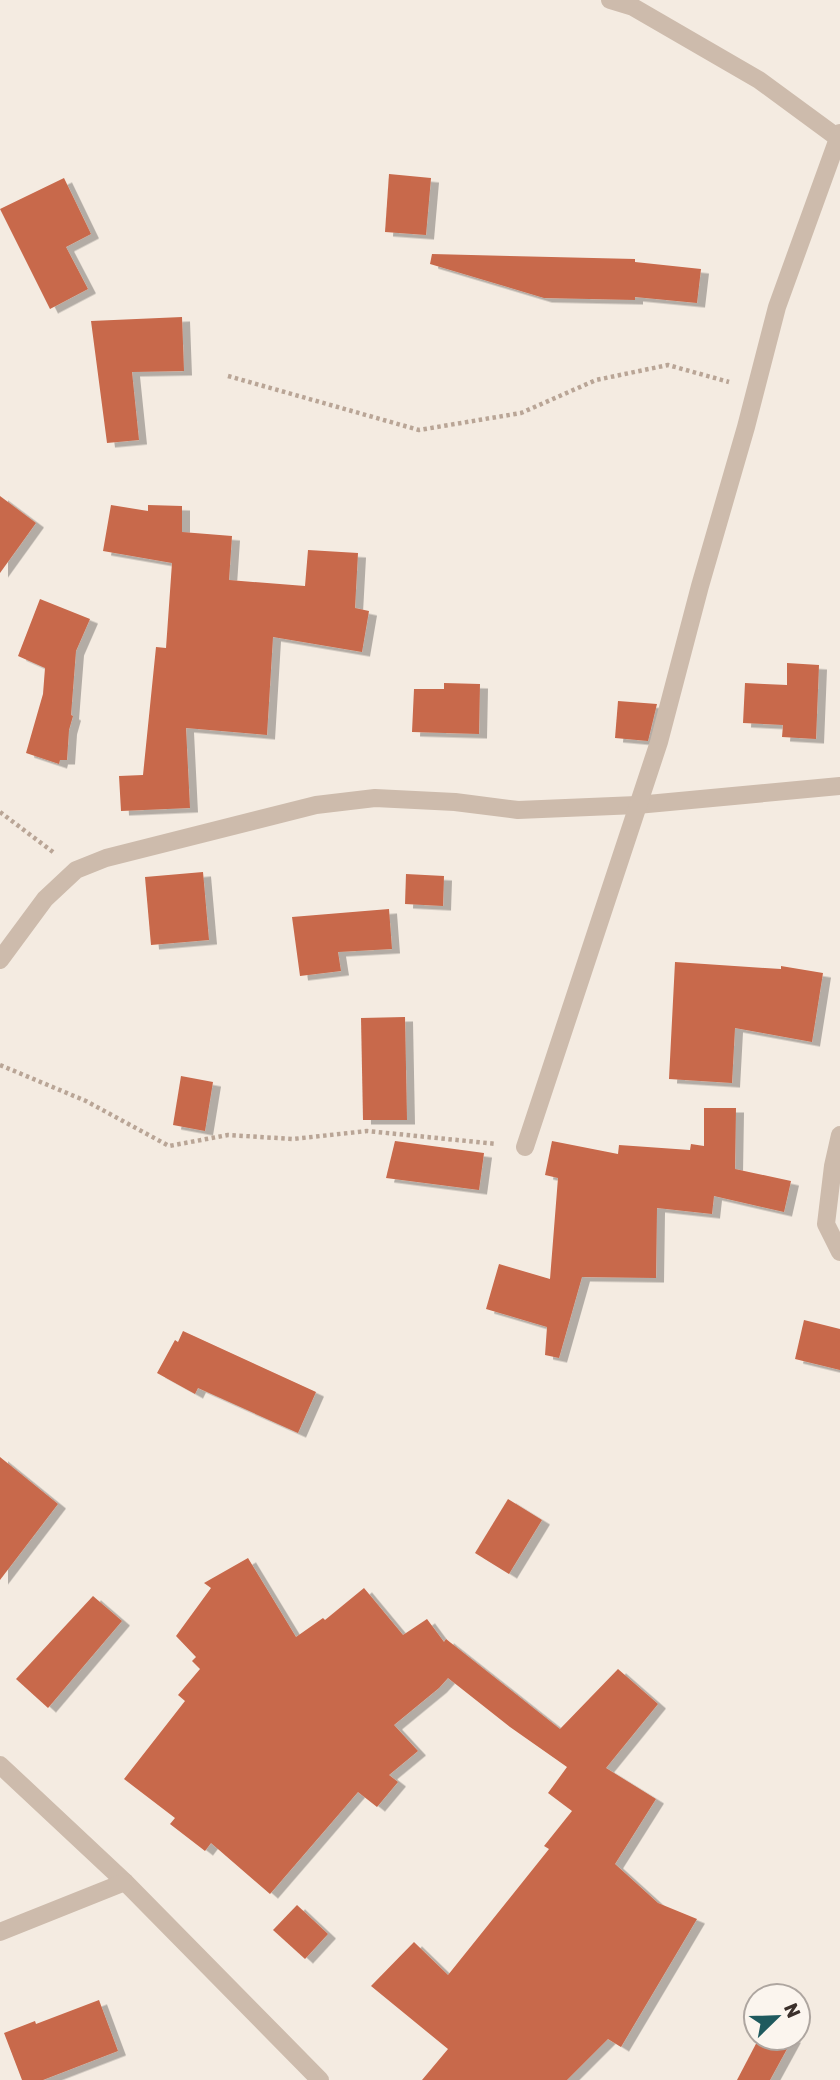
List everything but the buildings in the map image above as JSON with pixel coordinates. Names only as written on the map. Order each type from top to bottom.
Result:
[{"type":"street","points":[[525,1147],[659,741],[777,307],[839,136],[759,80],[633,7],[610,0]]},
{"type":"street","points":[[0,960],[45,899],[76,870],[106,858],[316,805],[375,798],[455,802],[518,810],[637,805],[840,786]]},
{"type":"street","points":[[840,1135],[826,1224],[840,1252]]},
{"type":"street","points":[[0,1765],[125,1882],[320,2080]]},
{"type":"street","points":[[0,1932],[125,1882]]},
{"type":"path","points":[[228,376],[419,430],[521,412],[597,380],[668,365],[756,390]]},
{"type":"path","points":[[0,812],[76,870]]},
{"type":"path","points":[[0,1065],[86,1101],[169,1146],[228,1135],[293,1139],[367,1132],[525,1147]]}]
